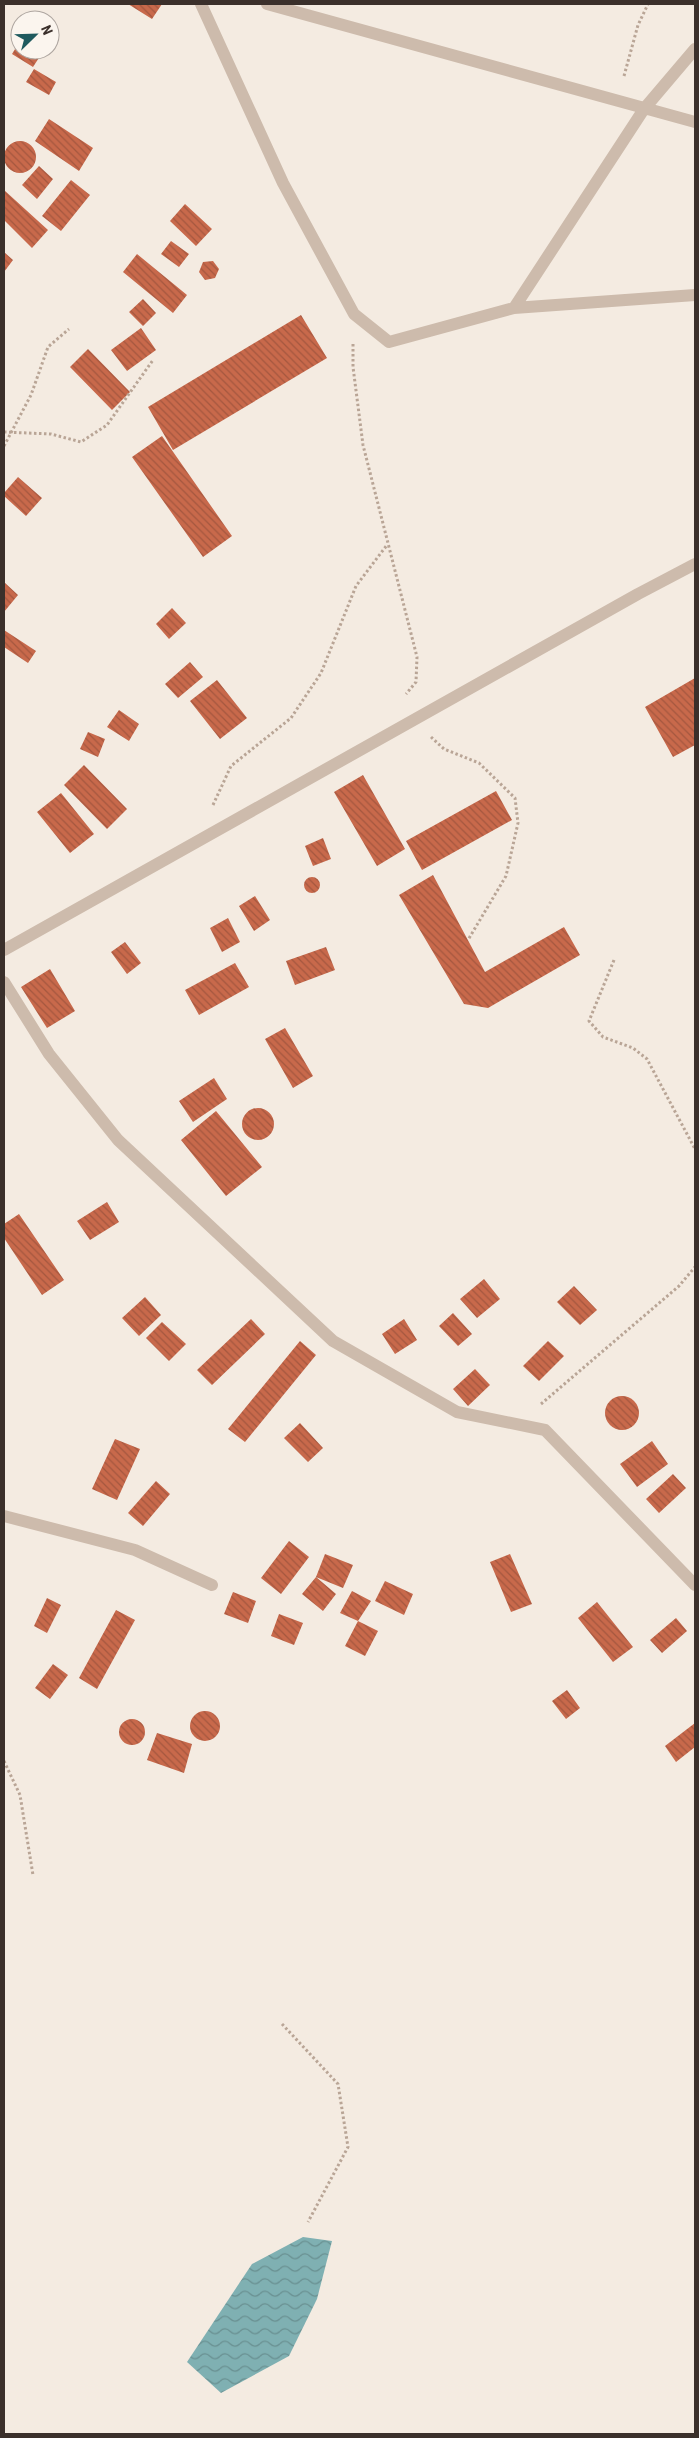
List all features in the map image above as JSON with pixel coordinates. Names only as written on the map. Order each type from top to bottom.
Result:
[{"type":"street","points":[[201,4],[283,183],[354,314],[389,342],[514,308],[695,295]]},
{"type":"street","points":[[267,4],[695,122]]},
{"type":"street","points":[[514,308],[644,109],[695,49]]},
{"type":"street","points":[[4,950],[638,594],[695,564]]},
{"type":"street","points":[[4,982],[49,1054],[118,1140],[333,1341],[456,1412],[545,1430],[695,1585]]},
{"type":"street","points":[[4,1516],[134,1550],[212,1585]]},
{"type":"path","points":[[617,101],[638,25],[648,4]]},
{"type":"path","points":[[354,314],[353,367],[363,445],[417,657],[416,682],[390,713],[412,721],[444,749],[479,762],[515,798],[518,823],[506,876],[468,940]]},
{"type":"path","points":[[4,446],[31,395],[48,347],[69,329]]},
{"type":"path","points":[[4,432],[51,434],[81,442],[106,425],[153,360]]},
{"type":"path","points":[[203,839],[215,798],[231,766],[291,718],[322,673],[356,586],[388,545]]},
{"type":"path","points":[[614,960],[589,1021],[603,1037],[633,1048],[647,1059],[695,1149]]},
{"type":"path","points":[[518,1424],[678,1286],[695,1267]]},
{"type":"path","points":[[4,1761],[20,1794],[33,1875]]},
{"type":"path","points":[[282,2024],[338,2084],[348,2147],[308,2222]]},
{"type":"water","points":[[303,2237],[332,2241],[317,2299],[289,2356],[221,2393],[187,2362],[252,2264]]},
{"type":"building","points":[[128,4],[162,4],[152,19]]},
{"type":"building","points":[[22,60],[38,60],[33,67]]},
{"type":"building","points":[[34,69],[56,82],[49,95],[26,82]]},
{"type":"building","points":[[49,119],[93,148],[79,171],[35,141]]},
{"type":"building","points":[[20,141],[31,146],[36,157],[31,168],[20,173],[9,168],[4,157],[9,146]]},
{"type":"building","points":[[39,166],[53,179],[37,199],[22,185]]},
{"type":"building","points":[[71,180],[90,195],[61,231],[42,216]]},
{"type":"building","points":[[4,190],[48,230],[32,248],[4,220]]},
{"type":"building","points":[[185,204],[212,229],[196,246],[170,221]]},
{"type":"building","points":[[171,241],[189,254],[179,267],[161,254]]},
{"type":"building","points":[[4,252],[13,260],[4,272]]},
{"type":"building","points":[[137,254],[187,295],[173,313],[123,272]]},
{"type":"building","points":[[213,261],[219,269],[215,278],[205,280],[199,272],[203,262]]},
{"type":"building","points":[[143,299],[156,313],[143,326],[129,312]]},
{"type":"building","points":[[301,315],[327,358],[173,450],[148,407]]},
{"type":"building","points":[[141,328],[156,350],[127,371],[111,350]]},
{"type":"building","points":[[88,349],[130,392],[112,410],[70,367]]},
{"type":"building","points":[[162,436],[232,536],[203,557],[132,457]]},
{"type":"building","points":[[18,477],[42,498],[26,516],[4,496],[4,493]]},
{"type":"building","points":[[4,582],[18,595],[4,612]]},
{"type":"building","points":[[172,608],[186,623],[169,639],[156,624]]},
{"type":"building","points":[[4,630],[36,651],[28,663],[4,647]]},
{"type":"building","points":[[190,662],[203,677],[178,698],[165,684]]},
{"type":"building","points":[[695,678],[695,745],[673,757],[645,707]]},
{"type":"building","points":[[217,680],[247,718],[220,739],[190,701]]},
{"type":"building","points":[[119,710],[139,724],[129,741],[107,727]]},
{"type":"building","points":[[88,732],[105,739],[98,757],[80,749]]},
{"type":"building","points":[[84,765],[127,809],[107,829],[64,785]]},
{"type":"building","points":[[363,775],[405,849],[377,866],[334,792]]},
{"type":"building","points":[[496,791],[512,820],[422,870],[406,841]]},
{"type":"building","points":[[61,793],[94,834],[70,853],[37,812]]},
{"type":"building","points":[[323,838],[331,859],[313,866],[305,846]]},
{"type":"building","points":[[433,875],[485,972],[564,927],[580,955],[488,1008],[464,1004],[399,895]]},
{"type":"building","points":[[312,877],[318,879],[320,885],[318,891],[312,893],[306,891],[304,885],[306,879]]},
{"type":"building","points":[[255,896],[270,920],[254,931],[239,906]]},
{"type":"building","points":[[228,918],[240,942],[222,952],[210,928]]},
{"type":"building","points":[[125,942],[141,963],[127,974],[111,952]]},
{"type":"building","points":[[326,947],[335,970],[295,985],[286,961]]},
{"type":"building","points":[[235,963],[249,987],[199,1015],[185,990]]},
{"type":"building","points":[[50,969],[75,1011],[47,1028],[21,987]]},
{"type":"building","points":[[285,1028],[313,1076],[293,1088],[265,1039]]},
{"type":"building","points":[[214,1078],[227,1099],[193,1122],[179,1101]]},
{"type":"building","points":[[258,1108],[264,1109],[269,1113],[273,1118],[273,1130],[269,1135],[264,1139],[258,1140],[252,1139],[247,1135],[243,1130],[242,1124],[243,1118],[247,1113],[252,1109]]},
{"type":"building","points":[[216,1111],[262,1167],[226,1196],[181,1140]]},
{"type":"building","points":[[107,1202],[119,1222],[90,1240],[77,1221]]},
{"type":"building","points":[[19,1214],[64,1280],[42,1295],[4,1238],[4,1224]]},
{"type":"building","points":[[484,1279],[500,1299],[477,1318],[460,1299]]},
{"type":"building","points":[[574,1286],[597,1310],[580,1325],[557,1302]]},
{"type":"building","points":[[145,1297],[161,1315],[139,1336],[122,1318]]},
{"type":"building","points":[[453,1313],[472,1334],[458,1346],[439,1326]]},
{"type":"building","points":[[251,1319],[265,1334],[212,1385],[197,1370]]},
{"type":"building","points":[[404,1319],[417,1340],[395,1354],[382,1334]]},
{"type":"building","points":[[162,1322],[186,1344],[169,1361],[146,1338]]},
{"type":"building","points":[[300,1341],[316,1355],[245,1442],[228,1429]]},
{"type":"building","points":[[548,1341],[564,1356],[539,1381],[523,1366]]},
{"type":"building","points":[[475,1369],[490,1385],[468,1406],[453,1389]]},
{"type":"building","points":[[622,1396],[634,1401],[639,1413],[634,1425],[622,1430],[610,1425],[605,1413],[610,1401]]},
{"type":"building","points":[[300,1423],[323,1448],[308,1462],[284,1438]]},
{"type":"building","points":[[115,1439],[140,1449],[117,1500],[92,1489]]},
{"type":"building","points":[[652,1441],[668,1464],[637,1487],[620,1464]]},
{"type":"building","points":[[673,1474],[686,1488],[659,1513],[646,1499]]},
{"type":"building","points":[[156,1481],[170,1494],[143,1526],[128,1513]]},
{"type":"building","points":[[289,1541],[309,1557],[281,1594],[261,1578]]},
{"type":"building","points":[[325,1554],[353,1565],[343,1588],[316,1577]]},
{"type":"building","points":[[510,1554],[532,1604],[511,1612],[490,1562]]},
{"type":"building","points":[[316,1577],[336,1594],[323,1611],[302,1594]]},
{"type":"building","points":[[385,1581],[413,1594],[404,1615],[375,1601]]},
{"type":"building","points":[[352,1591],[371,1601],[358,1621],[340,1613]]},
{"type":"building","points":[[233,1592],[256,1601],[248,1623],[224,1614]]},
{"type":"building","points":[[47,1598],[61,1605],[47,1633],[34,1626]]},
{"type":"building","points":[[597,1602],[633,1647],[613,1662],[578,1618]]},
{"type":"building","points":[[116,1610],[135,1620],[97,1689],[79,1678]]},
{"type":"building","points":[[279,1614],[303,1623],[294,1645],[271,1636]]},
{"type":"building","points":[[676,1618],[687,1631],[662,1653],[650,1640]]},
{"type":"building","points":[[358,1621],[378,1631],[365,1656],[345,1646]]},
{"type":"building","points":[[53,1664],[68,1675],[50,1699],[35,1688]]},
{"type":"building","points":[[567,1690],[580,1708],[566,1719],[552,1701]]},
{"type":"building","points":[[205,1711],[216,1715],[220,1726],[216,1737],[205,1741],[194,1737],[190,1726],[194,1715]]},
{"type":"building","points":[[132,1719],[141,1723],[145,1732],[141,1741],[132,1745],[123,1741],[119,1732],[123,1723]]},
{"type":"building","points":[[695,1723],[695,1747],[676,1762],[665,1746]]},
{"type":"building","points":[[157,1733],[192,1744],[184,1773],[147,1760]]}]
